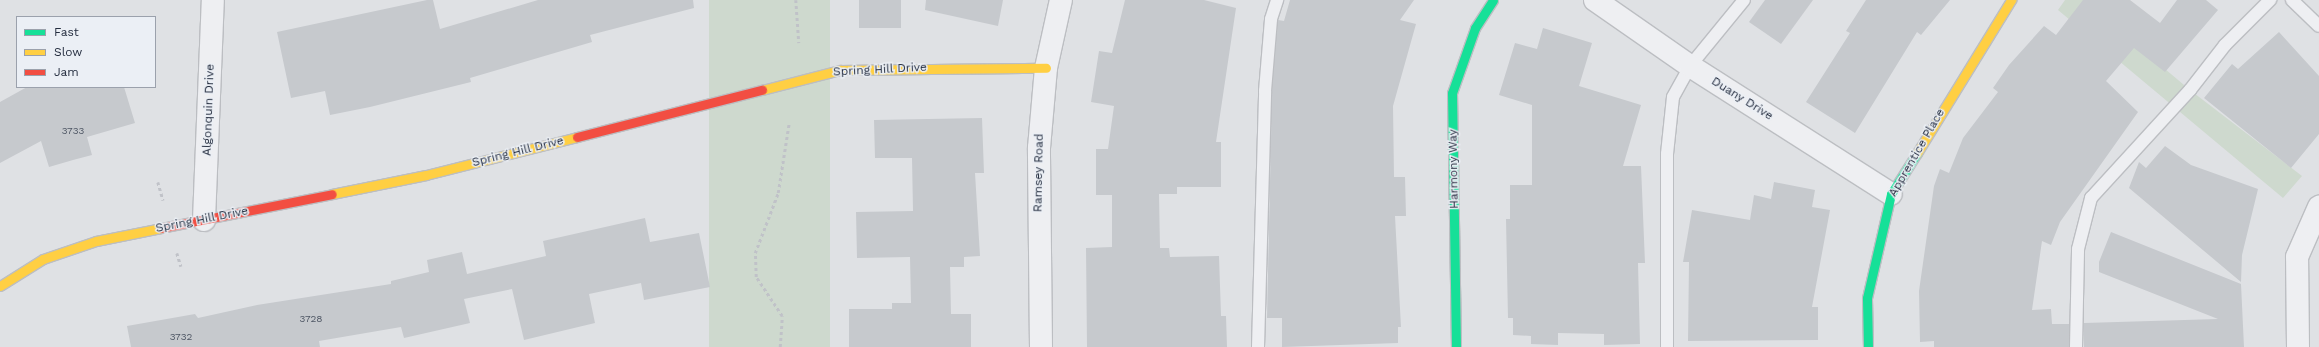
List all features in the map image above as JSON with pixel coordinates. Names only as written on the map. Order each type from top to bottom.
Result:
[{"type":"street","name":"Algonquin Drive","points":[[204,220],[213,0]]},
{"type":"street","name":"Ramsey Road","points":[[1041,347],[1039,148],[1046,68],[1061,0]]},
{"type":"street","name":"Harmony Way","points":[[1456,347],[1452,93],[1474,28],[1493,0]]},
{"type":"street","name":"Duany Drive","points":[[1595,0],[1690,66],[1891,194]]},
{"type":"street","name":"Apprentice Place","points":[[1868,347],[1867,298],[1891,194],[2011,0]]},
{"type":"street","name":"Spring Hill Drive","points":[[0,286],[43,259],[96,241],[426,175],[840,70],[1046,68]]},
{"type":"street","points":[[2298,347],[2297,257],[2319,207]]},
{"type":"lane","points":[[1258,347],[1265,91],[1271,19],[1276,0]]},
{"type":"lane","points":[[1667,347],[1667,154],[1673,97],[1690,66],[1744,0]]},
{"type":"lane","points":[[2076,347],[2078,249],[2091,198],[2190,90],[2225,45],[2270,0]]},
{"type":"lane","points":[[2292,0],[2319,26]]},
{"type":"path","points":[[796,0],[799,43]]},
{"type":"path","points":[[780,347],[782,316],[756,277],[755,253],[778,193],[789,123]]},
{"type":"shaded area","points":[[709,0],[830,0],[830,347],[709,347]]},
{"type":"shaded area","points":[[2065,0],[2083,0],[2190,90],[2302,176],[2283,198],[2058,10]]},
{"type":"building","points":[[427,0],[433,0],[440,29],[538,0],[693,0],[694,8],[590,35],[592,42],[470,78],[471,82],[370,107],[330,115],[325,91],[291,98],[277,32]]},
{"type":"building","points":[[859,0],[901,0],[901,28],[859,28]]},
{"type":"building","points":[[926,0],[1003,0],[998,26],[925,10]]},
{"type":"building","points":[[1125,0],[1204,0],[1236,8],[1216,142],[1221,142],[1221,187],[1177,187],[1177,194],[1159,194],[1160,248],[1169,248],[1170,257],[1219,256],[1221,316],[1226,316],[1227,347],[1087,347],[1086,248],[1112,247],[1112,195],[1096,195],[1096,149],[1108,149],[1114,106],[1091,102],[1099,51],[1112,53]]},
{"type":"building","points":[[1290,0],[1414,0],[1400,20],[1416,24],[1393,106],[1394,177],[1405,177],[1406,216],[1395,216],[1401,327],[1398,327],[1398,343],[1282,347],[1282,318],[1267,318],[1272,91],[1278,20],[1284,21]]},
{"type":"building","points":[[1765,0],[1813,0],[1781,44],[1749,22]]},
{"type":"building","points":[[1866,0],[1950,0],[1921,35],[1917,32],[1855,133],[1806,102],[1850,33],[1846,31]]},
{"type":"building","points":[[2083,0],[2130,0],[2160,23],[2177,0],[2206,0],[2218,10],[2165,72],[2134,48],[2106,81],[2138,112],[2060,222],[2051,245],[2042,241],[2032,310],[2051,309],[2052,324],[2069,324],[2069,347],[1934,347],[1934,341],[1920,342],[1919,291],[1934,186],[1940,169],[1949,173],[1963,138],[1998,92],[1993,88],[2009,65],[2044,26],[2056,35]]},
{"type":"building","points":[[1543,28],[1592,43],[1579,86],[1641,105],[1623,166],[1641,166],[1645,263],[1638,263],[1640,344],[1604,345],[1604,334],[1558,333],[1558,345],[1531,344],[1531,336],[1513,335],[1513,318],[1508,318],[1506,219],[1510,219],[1510,185],[1532,185],[1532,105],[1499,95],[1515,43],[1537,49]]},
{"type":"building","points":[[2279,32],[2319,76],[2319,134],[2291,168],[2204,98],[2232,64],[2238,69]]},
{"type":"building","points":[[25,88],[124,88],[135,123],[87,137],[92,155],[49,167],[41,141],[0,163],[0,102]]},
{"type":"building","points":[[982,118],[984,173],[975,173],[980,256],[964,257],[964,267],[950,267],[951,314],[971,314],[971,347],[849,347],[849,309],[892,309],[892,303],[911,303],[910,257],[857,258],[856,212],[913,211],[912,158],[875,158],[874,120]]},
{"type":"building","points":[[2165,146],[2191,165],[2258,189],[2242,255],[2241,282],[2129,188],[2139,162],[2146,168]]},
{"type":"building","points":[[1774,182],[1815,190],[1812,207],[1830,210],[1812,307],[1818,307],[1818,340],[1688,341],[1689,262],[1683,262],[1692,210],[1750,220],[1754,195],[1771,199]]},
{"type":"building","points":[[645,218],[650,242],[699,233],[710,287],[644,300],[641,283],[589,294],[595,323],[524,340],[512,289],[464,299],[470,323],[404,338],[401,327],[319,341],[320,347],[131,347],[127,326],[195,314],[198,318],[257,305],[391,284],[391,281],[429,272],[427,260],[462,252],[467,274],[546,256],[543,241]]},
{"type":"building","points":[[2111,232],[2241,284],[2244,347],[2084,347],[2084,323],[2218,319],[2099,272],[2099,262]]},
{"type":"traffic: fast","points":[[1456,347],[1452,93],[1475,28],[1493,0]]},
{"type":"traffic: fast","points":[[1868,347],[1867,298],[1891,194],[1917,153]]},
{"type":"traffic: slow","points":[[1917,153],[2011,0]]},
{"type":"traffic: slow","points":[[762,90],[840,70],[1046,68]]},
{"type":"traffic: slow","points":[[332,194],[426,175],[577,137]]},
{"type":"traffic: slow","points":[[0,286],[43,259],[96,241],[161,228]]},
{"type":"traffic: jam","points":[[577,137],[762,90]]},
{"type":"traffic: jam","points":[[161,228],[332,194]]}]
